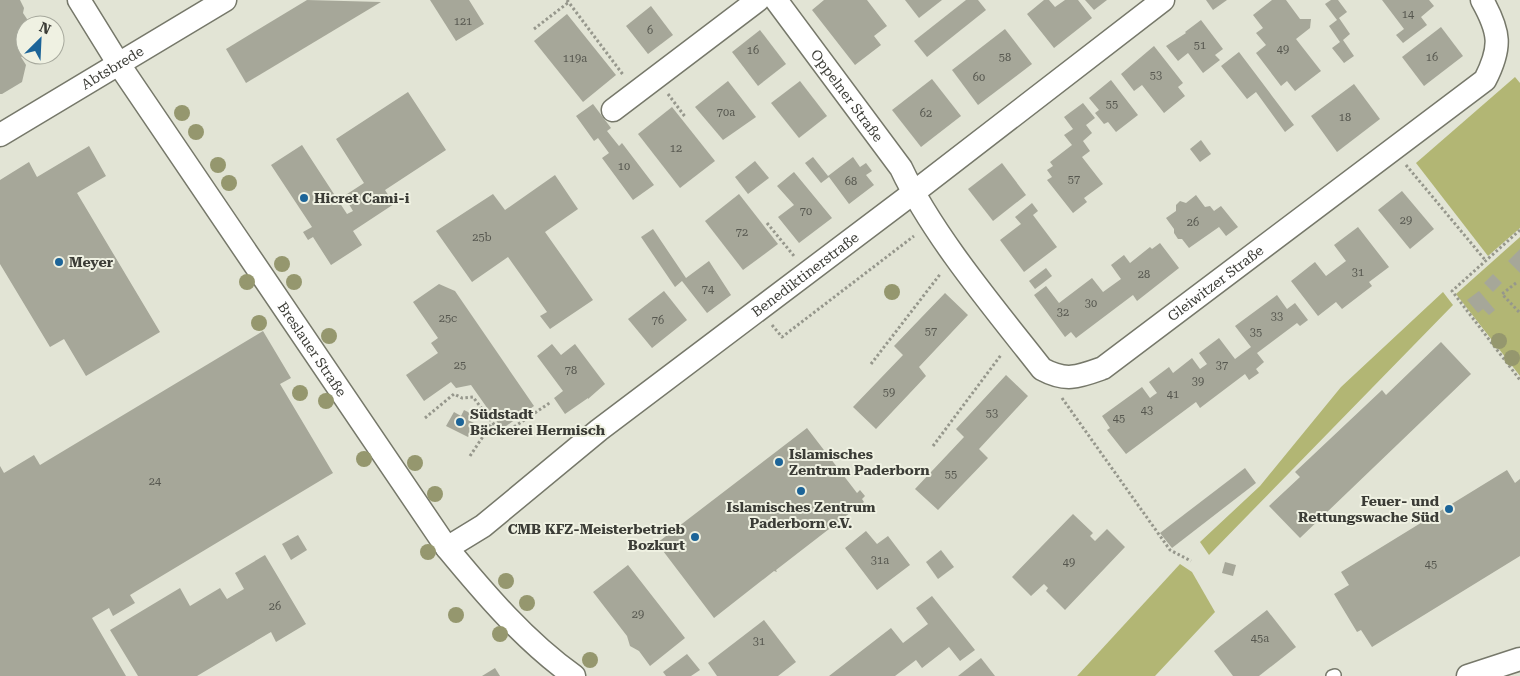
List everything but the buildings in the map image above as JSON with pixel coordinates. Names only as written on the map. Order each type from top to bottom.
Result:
[{"type":"street","name":"Breslauer Straße","points":[[79,0],[118,63],[447,548],[496,606],[560,666],[574,676]]},
{"type":"street","name":"Abtsbrede","points":[[0,135],[225,0]]},
{"type":"street","points":[[613,110],[758,0]]},
{"type":"street","name":"Oppelner Straße","points":[[776,0],[901,168],[913,193]]},
{"type":"street","name":"Benediktinerstraße","points":[[447,548],[483,526],[581,444],[913,193],[1163,0]]},
{"type":"street","name":"Gleiwitzer Straße","points":[[1042,369],[1058,377],[1078,377],[1103,368],[1394,151],[1485,80],[1495,59],[1498,45],[1493,23],[1482,0]]},
{"type":"street","points":[[913,193],[959,259],[1042,369]]},
{"type":"street","points":[[1468,676],[1520,659]]},
{"type":"path","points":[[534,29],[568,1],[636,93]]},
{"type":"path","points":[[655,78],[686,118]]},
{"type":"path","points":[[1394,151],[1486,261]]},
{"type":"path","points":[[759,308],[782,337],[933,222]]},
{"type":"path","points":[[767,223],[807,273]]},
{"type":"path","points":[[1520,230],[1452,292],[1520,380]]},
{"type":"path","points":[[872,364],[940,273],[959,259]]},
{"type":"path","points":[[1516,283],[1502,294],[1520,313]]},
{"type":"path","points":[[933,446],[1002,354],[1019,340]]},
{"type":"path","points":[[1042,369],[1170,550],[1191,561]]},
{"type":"path","points":[[425,418],[454,394],[462,398],[473,397],[502,435],[551,402]]},
{"type":"path","points":[[470,456],[492,423]]},
{"type":"green space","points":[[1515,77],[1520,83],[1520,228],[1488,256],[1416,163]]},
{"type":"green space","points":[[1520,237],[1520,376],[1456,294]]},
{"type":"green space","points":[[1443,292],[1453,305],[1209,555],[1200,542],[1260,486],[1341,387]]},
{"type":"green space","points":[[1180,564],[1192,572],[1215,612],[1155,676],[1077,676]]},
{"type":"place","name":"Hicret Cami-i","points":[[304,198]]},
{"type":"place","name":"Meyer","points":[[59,262]]},
{"type":"place","name":"Südstadt Bäckerei Hermisch","points":[[460,422]]},
{"type":"place","name":"Islamisches Zentrum Paderborn","points":[[779,462]]},
{"type":"place","name":"Islamisches Zentrum Paderborn e.V.","points":[[801,491]]},
{"type":"place","name":"Feuer- und Rettungswache Süd","points":[[1449,509]]},
{"type":"place","name":"CMB KFZ-Meisterbetrieb Bozkurt","points":[[695,537]]}]
